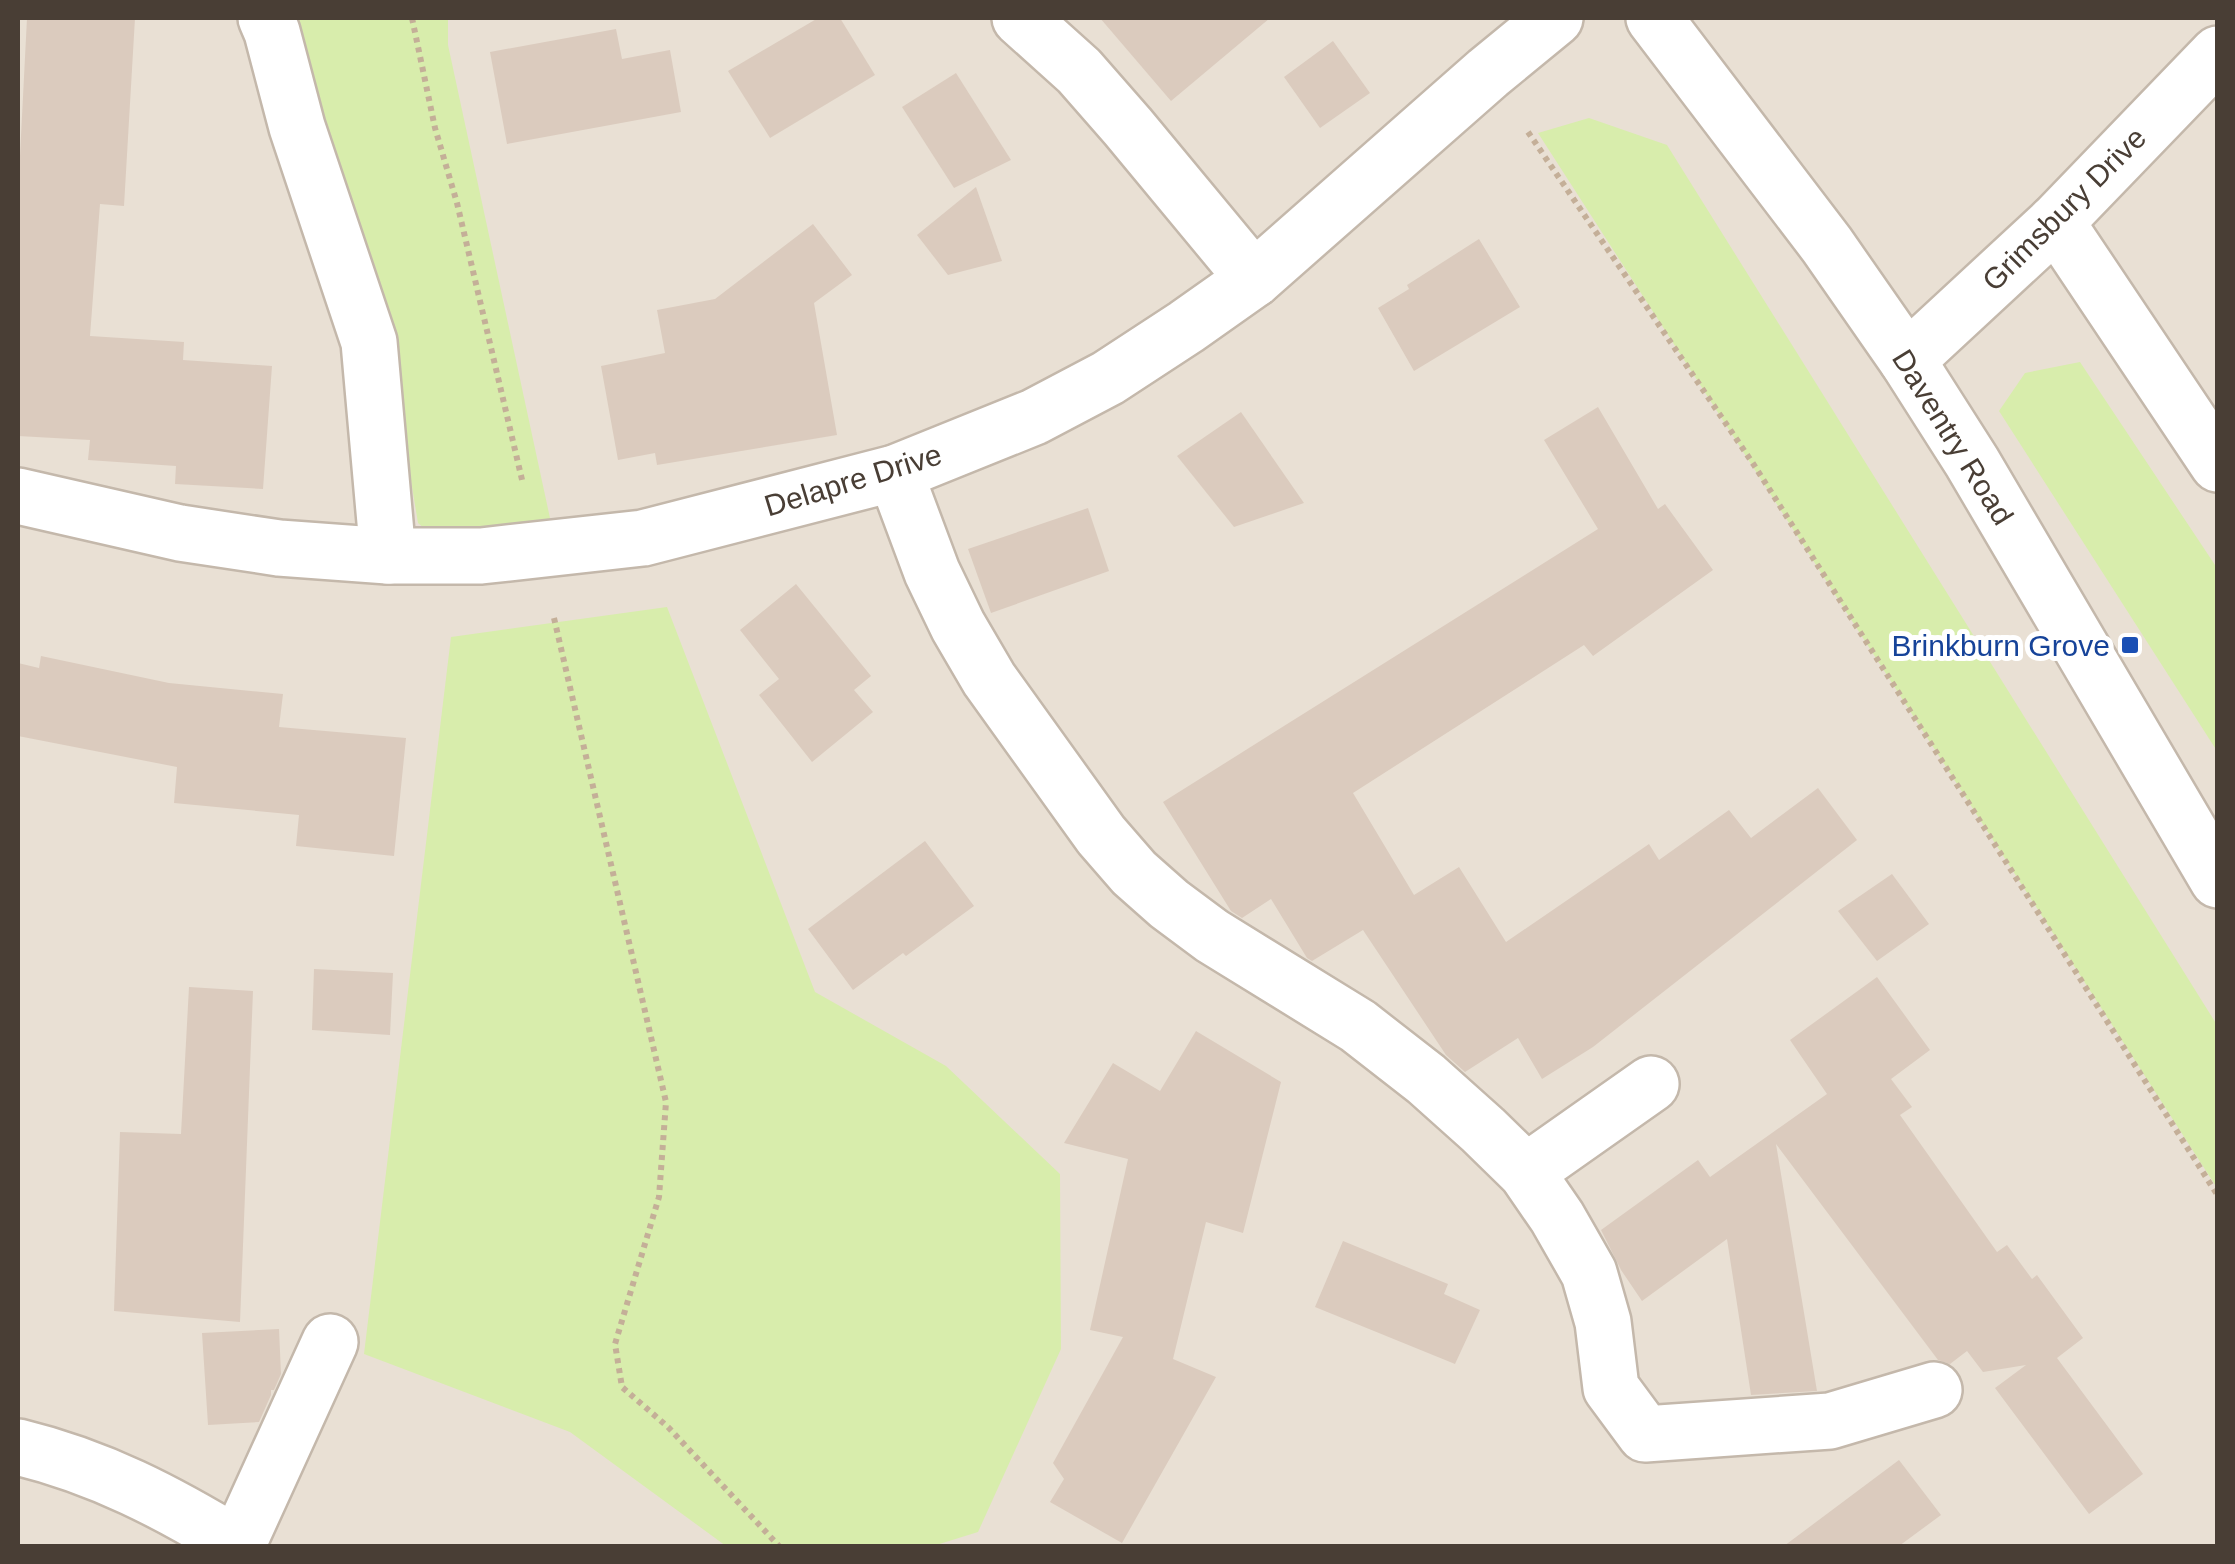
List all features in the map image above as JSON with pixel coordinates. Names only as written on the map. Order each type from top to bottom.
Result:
[{"type":"street","points":[[266,18],[297,127],[369,342],[388,556]]},
{"type":"street","points":[[1020,18],[1079,72],[1128,126],[1254,279]]},
{"type":"street","name":"Delapre Drive","points":[[18,496],[180,533],[279,548],[388,556],[481,556],[643,538],[895,473],[1034,417],[1108,378],[1254,279],[1555,18]]},
{"type":"street","name":"Daventry Road","points":[[1654,18],[1828,245],[1906,360],[1972,462],[2218,880]]},
{"type":"street","name":"Grimsbury Drive","points":[[1906,360],[2056,222],[2218,54]]},
{"type":"street","points":[[2056,222],[2218,464]]},
{"type":"street","points":[[895,473],[932,572],[989,679],[1101,835],[1134,872],[1212,936],[1358,1026],[1426,1079],[1526,1172],[1588,1273],[1603,1322],[1612,1388],[1645,1434],[1830,1421],[1934,1390]]},
{"type":"street","points":[[1526,1172],[1651,1084]]},
{"type":"street","points":[[18,1447],[115,1478],[238,1546],[330,1342]]},
{"type":"path","points":[[412,18],[666,1102],[659,1196],[615,1344],[622,1388],[668,1426],[779,1546]]},
{"type":"path","points":[[1488,74],[1754,465],[2218,1196]]},
{"type":"shaded area","points":[[18,18],[2217,18],[2217,1546],[18,1546]]},
{"type":"green space","points":[[285,18],[448,18],[448,45],[553,532],[439,541],[418,523],[376,269]]},
{"type":"green space","points":[[1589,118],[1667,145],[2217,1025],[2217,1188],[1538,133]]},
{"type":"green space","points":[[2080,362],[2217,568],[2217,751],[1999,411],[2025,373]]},
{"type":"green space","points":[[667,607],[815,992],[946,1066],[1060,1174],[1061,1349],[978,1532],[933,1546],[726,1546],[570,1432],[364,1354],[451,637]]},
{"type":"building","points":[[27,18],[135,18],[124,206],[100,204],[90,336],[184,342],[183,360],[272,366],[263,489],[175,484],[176,466],[88,460],[90,440],[18,436],[18,195]]},
{"type":"building","points":[[818,18],[840,18],[875,75],[770,138],[728,71]]},
{"type":"building","points":[[1100,18],[1270,18],[1171,101]]},
{"type":"building","points":[[616,29],[622,59],[670,50],[681,112],[507,144],[490,52]]},
{"type":"building","points":[[1333,41],[1370,93],[1320,128],[1284,77]]},
{"type":"building","points":[[956,73],[1011,160],[954,188],[902,107]]},
{"type":"building","points":[[976,187],[1002,261],[948,275],[917,235]]},
{"type":"building","points":[[813,224],[852,275],[814,303],[837,435],[657,465],[655,453],[618,460],[601,366],[665,353],[657,310],[715,299]]},
{"type":"building","points":[[1479,239],[1520,307],[1414,371],[1378,308]]},
{"type":"building","points":[[1598,407],[1658,509],[1665,504],[1713,570],[1593,656],[1584,645],[1353,793],[1414,895],[1459,867],[1506,942],[1649,844],[1659,860],[1729,810],[1751,838],[1818,788],[1857,840],[1593,1047],[1542,1079],[1518,1038],[1465,1072],[1446,1055],[1363,930],[1312,961],[1271,899],[1242,918],[1231,911],[1163,802],[1598,529],[1544,440]]},
{"type":"building","points":[[1241,412],[1304,503],[1234,527],[1177,456]]},
{"type":"building","points":[[1088,508],[1109,571],[991,613],[968,549]]},
{"type":"building","points":[[796,584],[871,676],[854,690],[873,712],[812,762],[759,695],[779,679],[740,630]]},
{"type":"building","points":[[41,656],[169,683],[283,694],[279,727],[406,738],[394,856],[296,846],[299,815],[174,803],[177,767],[18,736],[18,663],[39,668]]},
{"type":"building","points":[[925,841],[974,906],[853,990],[808,929]]},
{"type":"building","points":[[1892,874],[1929,924],[1877,961],[1838,911]]},
{"type":"building","points":[[314,969],[393,973],[390,1035],[312,1030]]},
{"type":"building","points":[[1877,977],[1930,1050],[1891,1079],[1912,1107],[1900,1115],[1997,1252],[2007,1245],[2032,1279],[2037,1275],[2083,1338],[2057,1358],[2143,1474],[2089,1514],[1995,1388],[2026,1365],[1983,1372],[1967,1351],[1950,1364],[1938,1360],[1776,1144],[1817,1391],[1751,1395],[1727,1239],[1642,1301],[1601,1230],[1698,1160],[1710,1177],[1827,1094],[1790,1040]]},
{"type":"building","points":[[189,987],[253,991],[240,1322],[114,1311],[120,1132],[181,1134]]},
{"type":"building","points":[[1196,1031],[1281,1082],[1243,1233],[1206,1222],[1173,1359],[1216,1377],[1122,1543],[1050,1502],[1064,1479],[1053,1463],[1123,1337],[1090,1330],[1128,1159],[1064,1143],[1113,1063],[1160,1091]]},
{"type":"building","points":[[1343,1241],[1448,1284],[1444,1294],[1480,1310],[1455,1364],[1315,1307]]},
{"type":"building","points":[[279,1329],[281,1374],[259,1422],[208,1425],[202,1333]]},
{"type":"building","points":[[1899,1460],[1941,1515],[1899,1546],[1784,1546]]},
{"type":"place","name":"Brinkburn Grove","points":[[2130,645]]}]
